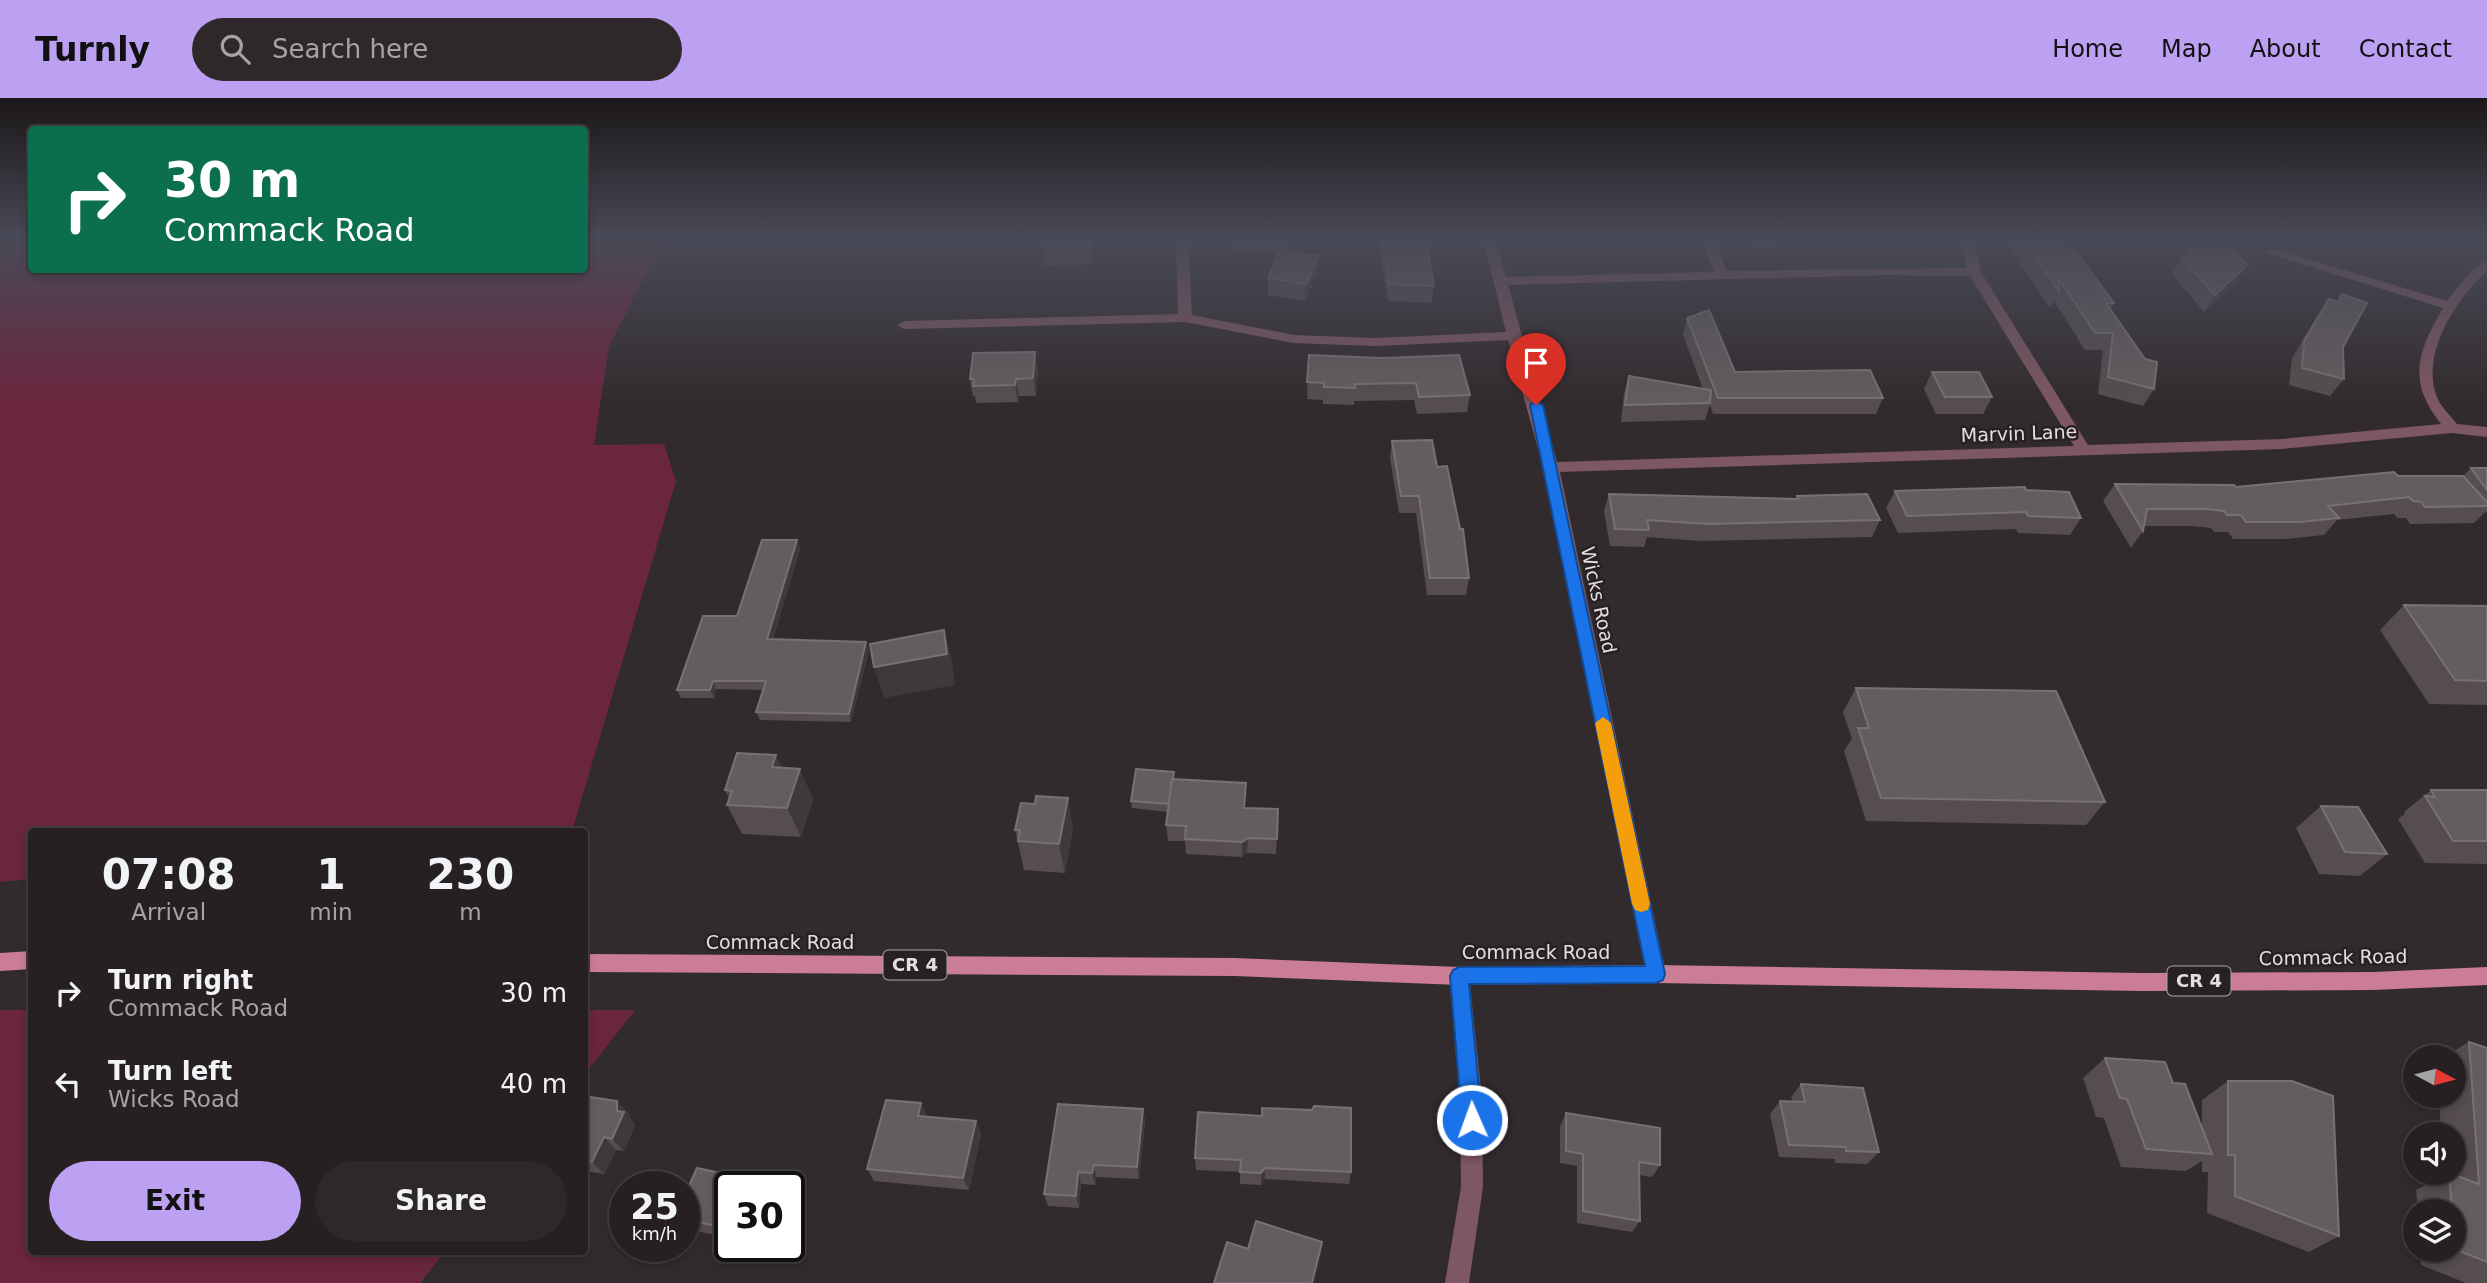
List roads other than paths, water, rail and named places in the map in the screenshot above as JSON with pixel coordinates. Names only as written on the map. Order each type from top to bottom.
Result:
[{"type":"main road","points":[[0,962],[28,960]]},
{"type":"main road","name":"Commack Road","points":[[588,964],[1235,967],[1459,976],[1656,974],[2142,982],[2373,981],[2487,976]]},
{"type":"street","points":[[1184,293],[1185,318]]},
{"type":"street","name":"Wicks Road","points":[[1505,293],[1551,467],[1656,974]]},
{"type":"street","points":[[1987,293],[2084,450]]},
{"type":"street","points":[[2407,293],[2449,306]]},
{"type":"street","points":[[2452,428],[2429,396],[2425,372],[2449,306],[2459,293]]},
{"type":"street","points":[[904,325],[1185,318],[1294,339],[1375,342],[1514,336]]},
{"type":"street","name":"Marvin Lane","points":[[1551,467],[2282,444],[2452,428],[2487,432]]},
{"type":"street","points":[[1457,1283],[1472,1187],[1471,1098],[1459,976]]}]
